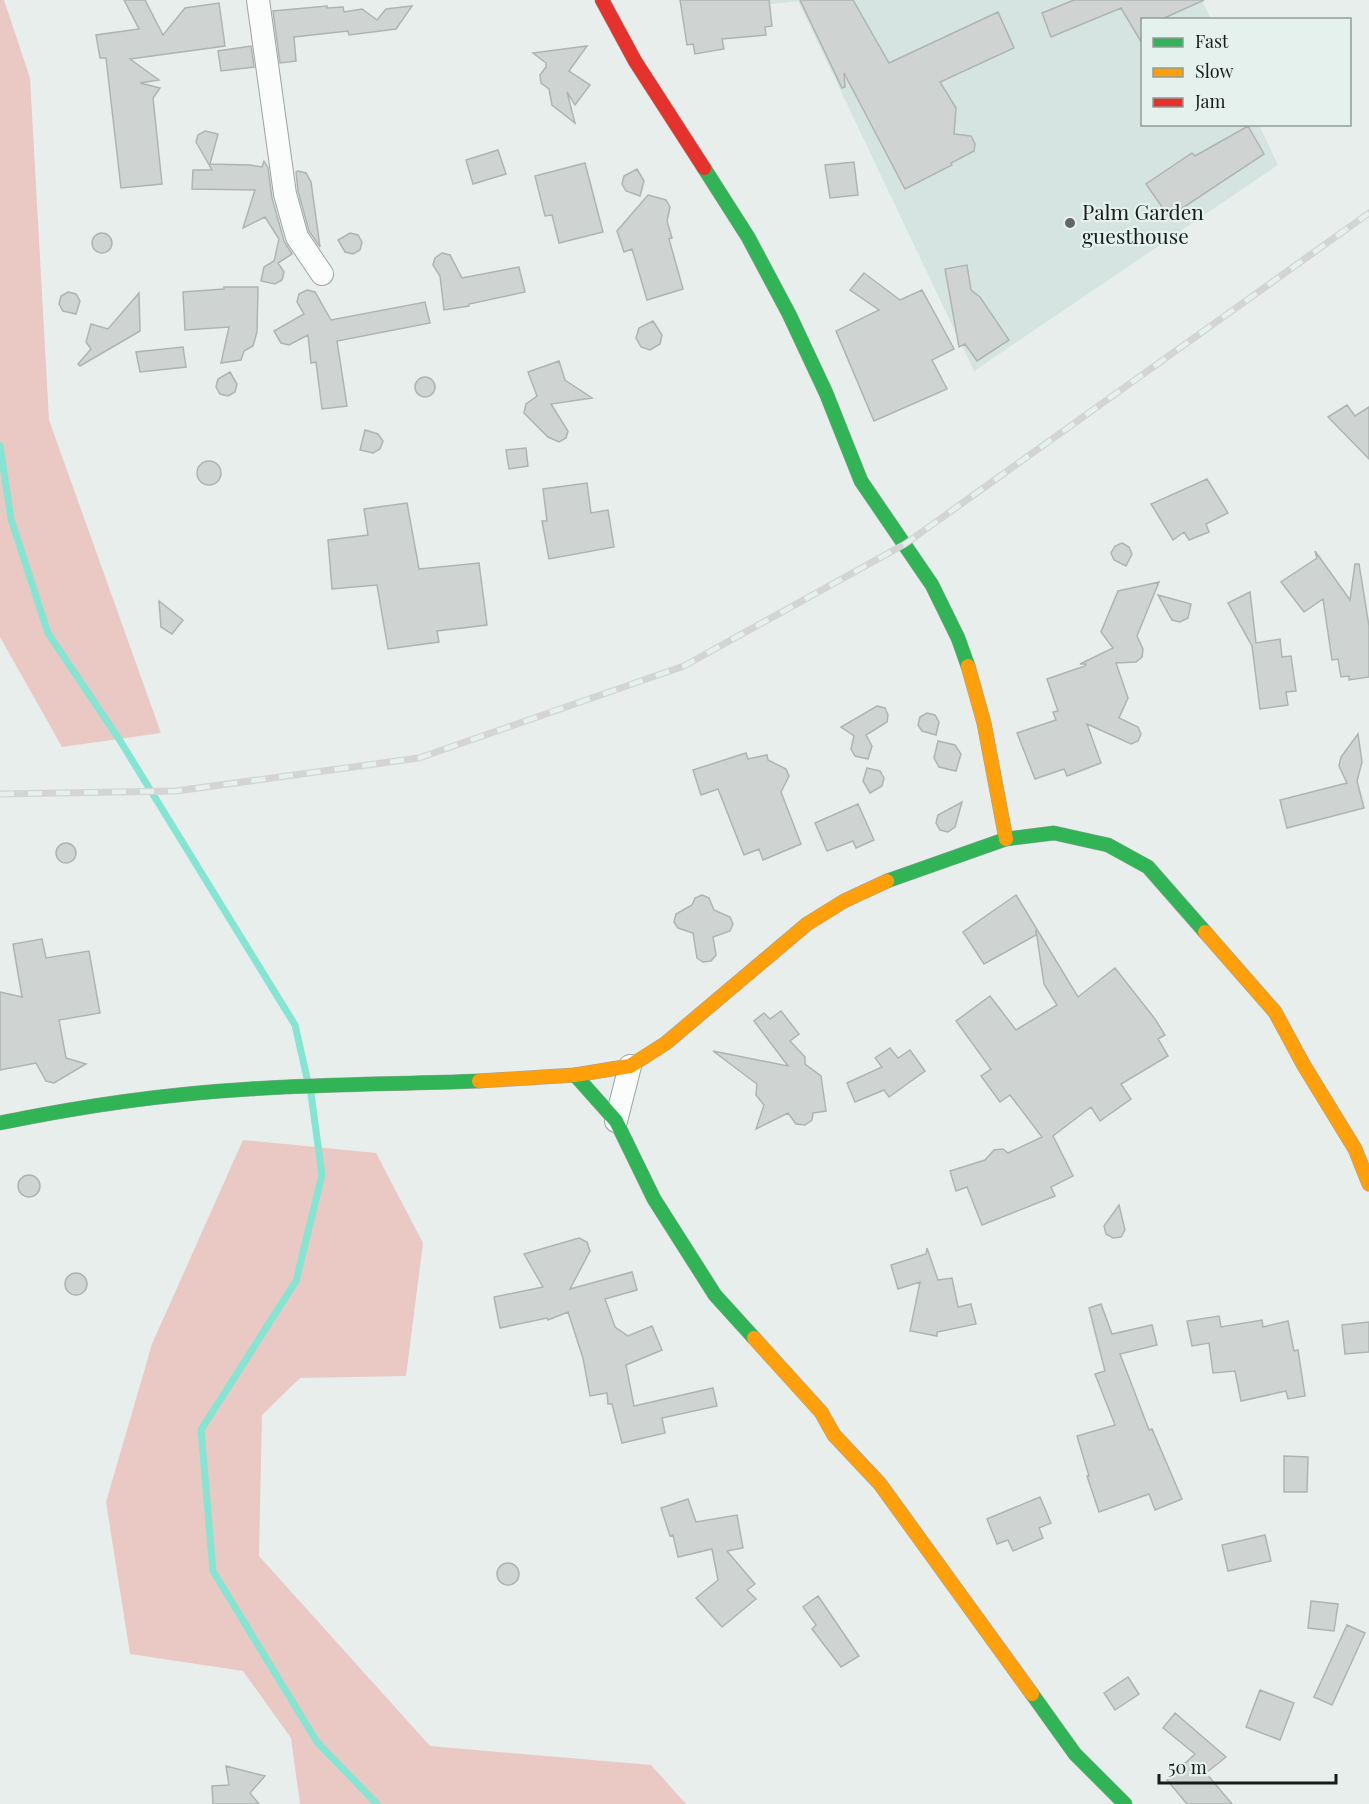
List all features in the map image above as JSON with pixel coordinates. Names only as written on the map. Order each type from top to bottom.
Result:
[{"type":"street","points":[[258,0],[285,194],[297,237],[322,274]]},
{"type":"street","points":[[602,0],[612,23],[747,236],[789,313],[827,395],[863,485],[875,505],[905,544],[946,611],[968,663],[984,726],[1006,839]]},
{"type":"street","points":[[0,1123],[47,1113],[133,1100],[249,1089],[479,1081],[575,1075],[630,1066],[666,1043],[807,924],[844,901],[881,883],[1006,839],[1054,833],[1108,845],[1148,867],[1275,1012],[1303,1064],[1355,1149],[1369,1184]]},
{"type":"street","points":[[616,1121],[630,1066]]},
{"type":"street","points":[[575,1075],[616,1121],[654,1199],[715,1295],[821,1412],[834,1435],[880,1484],[1075,1754],[1125,1804]]},
{"type":"shaded area","points":[[0,0],[4,0],[30,78],[49,420],[161,733],[62,747],[0,637]]},
{"type":"shaded area","points":[[712,0],[1202,0],[1211,18],[1141,18],[1141,126],[1259,126],[1278,165],[974,371],[798,1],[715,10]]},
{"type":"shaded area","points":[[243,1140],[376,1153],[423,1243],[406,1376],[300,1378],[262,1415],[259,1556],[430,1746],[651,1765],[686,1804],[300,1804],[291,1738],[243,1671],[130,1654],[106,1502],[152,1344]]},
{"type":"building","points":[[124,0],[145,0],[163,35],[185,8],[219,3],[225,46],[130,59],[159,80],[140,83],[160,88],[153,98],[162,184],[121,188],[106,58],[100,58],[96,35],[139,29]]},
{"type":"building","points":[[680,0],[769,0],[772,26],[765,27],[766,35],[722,39],[724,49],[695,54],[693,44],[687,45]]},
{"type":"building","points":[[800,0],[853,0],[889,63],[998,12],[1014,48],[940,82],[956,108],[954,134],[971,136],[975,144],[974,151],[905,189],[844,73],[845,87],[842,88]]},
{"type":"building","points":[[1074,0],[1204,0],[1164,18],[1141,18],[1141,42],[1121,8],[1051,37],[1042,13]]},
{"type":"building","points":[[327,6],[327,8],[343,7],[344,12],[362,9],[377,20],[386,9],[412,6],[396,29],[349,35],[348,31],[294,37],[296,61],[280,63],[273,11]]},
{"type":"building","points":[[251,46],[254,67],[221,71],[218,51]]},
{"type":"building","points":[[587,46],[569,71],[590,85],[575,105],[567,92],[575,123],[552,105],[549,89],[541,83],[540,75],[546,63],[533,53]]},
{"type":"building","points":[[1248,126],[1264,154],[1169,217],[1146,184],[1192,153],[1195,156]]},
{"type":"building","points":[[205,131],[218,134],[210,164],[262,167],[264,161],[268,168],[272,198],[284,241],[292,254],[278,263],[284,272],[282,280],[275,284],[261,281],[264,267],[274,261],[279,239],[265,217],[243,228],[255,190],[192,189],[193,170],[212,170],[196,142],[198,135]]},
{"type":"building","points":[[498,150],[506,174],[473,184],[466,160]]},
{"type":"building","points":[[854,162],[858,195],[830,198],[825,165]]},
{"type":"building","points":[[585,163],[603,232],[559,243],[552,215],[545,216],[535,176]]},
{"type":"building","points":[[637,169],[644,181],[640,196],[626,191],[622,184],[624,176]]},
{"type":"building","points":[[296,172],[306,173],[311,182],[320,247],[309,231],[298,191]]},
{"type":"building","points":[[648,195],[666,200],[670,207],[667,221],[672,238],[669,239],[683,289],[647,300],[632,249],[624,252],[617,231]]},
{"type":"building","points":[[102,233],[109,236],[112,243],[109,250],[102,253],[95,250],[92,243],[95,236]]},
{"type":"building","points":[[350,233],[358,235],[362,242],[360,250],[353,254],[345,252],[338,240]]},
{"type":"building","points":[[442,253],[450,255],[462,278],[519,267],[525,292],[444,310],[440,276],[433,265],[435,258]]},
{"type":"building","points":[[967,265],[971,290],[980,297],[1009,340],[977,361],[965,344],[959,347],[945,269]]},
{"type":"building","points":[[864,273],[900,300],[922,290],[954,349],[932,360],[947,389],[874,421],[836,331],[879,310],[850,290]]},
{"type":"building","points":[[224,287],[258,287],[257,332],[253,346],[244,351],[241,360],[221,363],[229,327],[185,330],[183,292],[224,289]]},
{"type":"building","points":[[307,290],[315,292],[331,320],[425,302],[430,323],[337,341],[347,406],[322,409],[316,362],[311,363],[308,335],[289,345],[281,343],[274,331],[304,314],[297,302],[299,294]]},
{"type":"building","points":[[68,292],[76,294],[80,301],[76,314],[63,311],[59,304],[61,296]]},
{"type":"building","points":[[139,293],[140,331],[80,366],[78,364],[91,349],[86,342],[91,324],[108,329]]},
{"type":"building","points":[[653,321],[662,335],[660,344],[650,350],[641,347],[636,338],[639,328]]},
{"type":"building","points":[[183,347],[186,367],[140,372],[136,352]]},
{"type":"building","points":[[559,361],[565,380],[592,398],[551,404],[568,431],[566,438],[559,442],[548,437],[524,413],[526,404],[537,396],[528,372]]},
{"type":"building","points":[[230,372],[237,384],[235,392],[228,396],[220,394],[216,387],[218,379]]},
{"type":"building","points":[[425,377],[432,380],[435,387],[432,394],[425,397],[418,394],[415,387],[418,380]]},
{"type":"building","points":[[1347,405],[1355,416],[1369,407],[1369,459],[1328,417]]},
{"type":"building","points":[[365,430],[378,434],[383,441],[380,449],[373,453],[360,450]]},
{"type":"building","points":[[526,448],[528,466],[509,469],[506,450]]},
{"type":"building","points":[[209,461],[214,462],[220,468],[220,478],[214,484],[209,485],[204,484],[198,478],[197,473],[198,468],[204,462]]},
{"type":"building","points":[[1207,479],[1228,513],[1206,524],[1209,532],[1189,540],[1184,532],[1173,540],[1151,504]]},
{"type":"building","points":[[587,483],[591,513],[608,510],[614,547],[549,559],[542,521],[547,521],[543,489]]},
{"type":"building","points":[[407,503],[419,569],[479,563],[487,625],[437,631],[439,642],[388,649],[377,585],[332,589],[328,540],[368,535],[364,509]]},
{"type":"building","points":[[1122,543],[1129,547],[1132,554],[1126,566],[1114,560],[1111,553],[1115,546]]},
{"type":"building","points":[[1315,551],[1350,600],[1355,564],[1359,564],[1369,626],[1369,677],[1349,680],[1349,676],[1341,677],[1338,659],[1332,660],[1323,599],[1304,612],[1281,582],[1317,558]]},
{"type":"building","points":[[1159,582],[1137,636],[1143,649],[1142,657],[1136,662],[1116,663],[1128,698],[1119,718],[1138,727],[1141,734],[1138,741],[1131,744],[1087,724],[1101,763],[1067,776],[1064,769],[1035,779],[1017,733],[1056,720],[1053,712],[1058,711],[1047,679],[1085,666],[1086,664],[1080,664],[1113,648],[1101,632],[1118,591]]},
{"type":"building","points":[[1250,592],[1256,643],[1280,639],[1282,657],[1291,656],[1296,691],[1286,692],[1288,705],[1260,709],[1252,646],[1228,603]]},
{"type":"building","points":[[1158,595],[1191,604],[1188,618],[1180,622],[1172,620]]},
{"type":"building","points":[[159,601],[183,620],[172,634],[161,627]]},
{"type":"building","points":[[877,706],[885,708],[888,715],[887,722],[866,735],[872,746],[868,759],[855,756],[851,749],[854,736],[841,727]]},
{"type":"building","points":[[927,713],[935,715],[939,722],[936,735],[922,731],[918,725],[920,717]]},
{"type":"building","points":[[1358,734],[1362,762],[1357,781],[1364,808],[1287,828],[1280,800],[1347,783],[1339,766],[1341,757]]},
{"type":"building","points":[[938,741],[955,745],[961,754],[956,771],[939,767],[934,758]]},
{"type":"building","points":[[746,753],[748,759],[767,755],[768,760],[786,769],[789,776],[781,792],[801,844],[763,860],[759,849],[744,855],[718,789],[701,795],[693,770]]},
{"type":"building","points":[[867,768],[880,771],[884,778],[882,786],[870,793],[863,781]]},
{"type":"building","points":[[962,802],[955,827],[948,832],[940,830],[936,823],[938,815]]},
{"type":"building","points":[[858,804],[874,840],[856,848],[853,841],[827,851],[815,823]]},
{"type":"building","points":[[66,843],[73,846],[76,853],[73,860],[66,863],[59,860],[56,853],[59,846]]},
{"type":"building","points":[[702,895],[709,898],[714,910],[730,917],[733,924],[730,931],[713,937],[716,955],[711,961],[703,962],[697,958],[693,933],[678,928],[674,922],[676,914],[692,905],[695,898]]},
{"type":"building","points":[[1016,895],[1078,997],[1115,968],[1165,1035],[1158,1039],[1168,1056],[1121,1084],[1131,1099],[1100,1121],[1091,1107],[1053,1136],[1073,1176],[1051,1187],[1055,1196],[982,1225],[967,1187],[956,1191],[950,1171],[985,1160],[994,1150],[1003,1149],[1008,1153],[1042,1137],[1010,1095],[1000,1102],[981,1076],[991,1069],[956,1021],[990,996],[1016,1030],[1057,1005],[1044,984],[1036,930],[1036,935],[984,964],[963,932]]},
{"type":"building","points":[[42,939],[46,958],[89,951],[100,1013],[59,1020],[66,1058],[86,1064],[54,1083],[46,1081],[36,1063],[0,1070],[0,992],[22,997],[13,944]]},
{"type":"building","points":[[781,1011],[799,1034],[790,1041],[805,1057],[805,1064],[821,1076],[826,1111],[813,1113],[812,1120],[805,1125],[796,1124],[788,1113],[756,1129],[764,1105],[756,1095],[757,1084],[713,1051],[788,1066],[754,1021],[764,1013],[770,1019]]},
{"type":"building","points":[[890,1048],[898,1058],[910,1050],[925,1071],[889,1097],[884,1090],[855,1102],[847,1083],[882,1067],[875,1058]]},
{"type":"building","points":[[29,1175],[37,1178],[40,1186],[37,1194],[29,1197],[21,1194],[18,1186],[21,1178]]},
{"type":"building","points":[[1119,1205],[1125,1230],[1121,1237],[1113,1238],[1106,1234],[1104,1226]]},
{"type":"building","points":[[579,1238],[587,1242],[590,1251],[570,1289],[632,1272],[637,1290],[605,1299],[615,1327],[628,1336],[652,1326],[662,1350],[626,1365],[634,1406],[713,1388],[717,1406],[662,1418],[665,1433],[622,1443],[612,1404],[608,1404],[607,1393],[590,1396],[583,1358],[568,1312],[548,1320],[547,1318],[500,1328],[494,1297],[543,1287],[524,1254]]},
{"type":"building","points":[[927,1248],[938,1280],[952,1278],[958,1307],[971,1304],[976,1324],[937,1332],[937,1336],[910,1331],[920,1282],[898,1289],[891,1265],[926,1254]]},
{"type":"building","points":[[76,1273],[86,1280],[87,1284],[80,1294],[76,1295],[66,1288],[65,1284],[72,1274]]},
{"type":"building","points":[[1101,1304],[1112,1334],[1152,1325],[1157,1345],[1120,1354],[1149,1430],[1152,1429],[1182,1499],[1155,1510],[1149,1494],[1099,1512],[1087,1476],[1089,1476],[1077,1436],[1115,1425],[1095,1374],[1105,1371],[1089,1308]]},
{"type":"building","points":[[1219,1316],[1221,1327],[1262,1320],[1263,1327],[1288,1321],[1294,1351],[1298,1350],[1305,1396],[1288,1399],[1286,1391],[1241,1401],[1235,1371],[1213,1373],[1209,1343],[1192,1346],[1187,1321]]},
{"type":"building","points":[[1369,1322],[1369,1352],[1345,1354],[1342,1325]]},
{"type":"building","points":[[1284,1456],[1308,1457],[1307,1492],[1284,1492]]},
{"type":"building","points":[[1040,1497],[1051,1523],[1039,1528],[1043,1538],[1013,1551],[1008,1540],[997,1544],[987,1519]]},
{"type":"building","points":[[688,1499],[696,1522],[737,1515],[743,1548],[727,1551],[755,1584],[747,1590],[756,1599],[722,1627],[696,1598],[718,1580],[712,1549],[678,1557],[673,1535],[670,1536],[661,1508]]},
{"type":"building","points":[[1265,1535],[1271,1561],[1228,1571],[1222,1545]]},
{"type":"building","points":[[508,1563],[516,1566],[519,1574],[516,1582],[508,1585],[500,1582],[497,1574],[500,1566]]},
{"type":"building","points":[[818,1596],[859,1656],[841,1667],[812,1629],[816,1625],[803,1607]]},
{"type":"building","points":[[1311,1601],[1338,1604],[1334,1631],[1308,1628]]},
{"type":"building","points":[[1347,1625],[1365,1633],[1332,1705],[1314,1697]]},
{"type":"building","points":[[1128,1677],[1139,1694],[1115,1710],[1104,1693]]},
{"type":"building","points":[[1260,1690],[1294,1703],[1280,1740],[1246,1727]]},
{"type":"building","points":[[1175,1713],[1226,1757],[1206,1773],[1232,1804],[1187,1804],[1167,1780],[1195,1754],[1163,1728]]},
{"type":"building","points":[[226,1766],[265,1776],[250,1793],[259,1804],[213,1804],[212,1786],[229,1785]]},
{"type":"waterway","points":[[0,446],[11,519],[48,633],[119,739],[295,1025],[307,1078]]},
{"type":"waterway","points":[[311,1094],[322,1175],[296,1281],[201,1430],[213,1571],[317,1742],[377,1804]]},
{"type":"railway","points":[[0,794],[176,791],[419,758],[684,666],[905,544],[1369,213]]},
{"type":"traffic: fast","points":[[704,168],[748,237],[789,314],[826,393],[861,481],[932,585],[958,638],[968,666]]},
{"type":"traffic: fast","points":[[887,881],[1006,839],[1054,833],[1108,845],[1148,867],[1205,932]]},
{"type":"traffic: fast","points":[[575,1075],[616,1121],[654,1199],[715,1295],[754,1338]]},
{"type":"traffic: fast","points":[[0,1123],[62,1111],[219,1091],[479,1081]]},
{"type":"traffic: fast","points":[[1032,1694],[1075,1754],[1125,1804]]},
{"type":"traffic: slow","points":[[968,666],[984,723],[1006,839]]},
{"type":"traffic: slow","points":[[479,1081],[575,1075],[630,1066],[666,1043],[807,924],[844,901],[887,881]]},
{"type":"traffic: slow","points":[[1205,932],[1275,1012],[1303,1064],[1355,1149],[1369,1184]]},
{"type":"traffic: slow","points":[[754,1338],[821,1412],[834,1435],[880,1484],[1032,1694]]},
{"type":"traffic: jam","points":[[602,0],[635,61],[704,168]]},
{"type":"place","name":"Palm Garden guesthouse","points":[[1070,223]]}]
